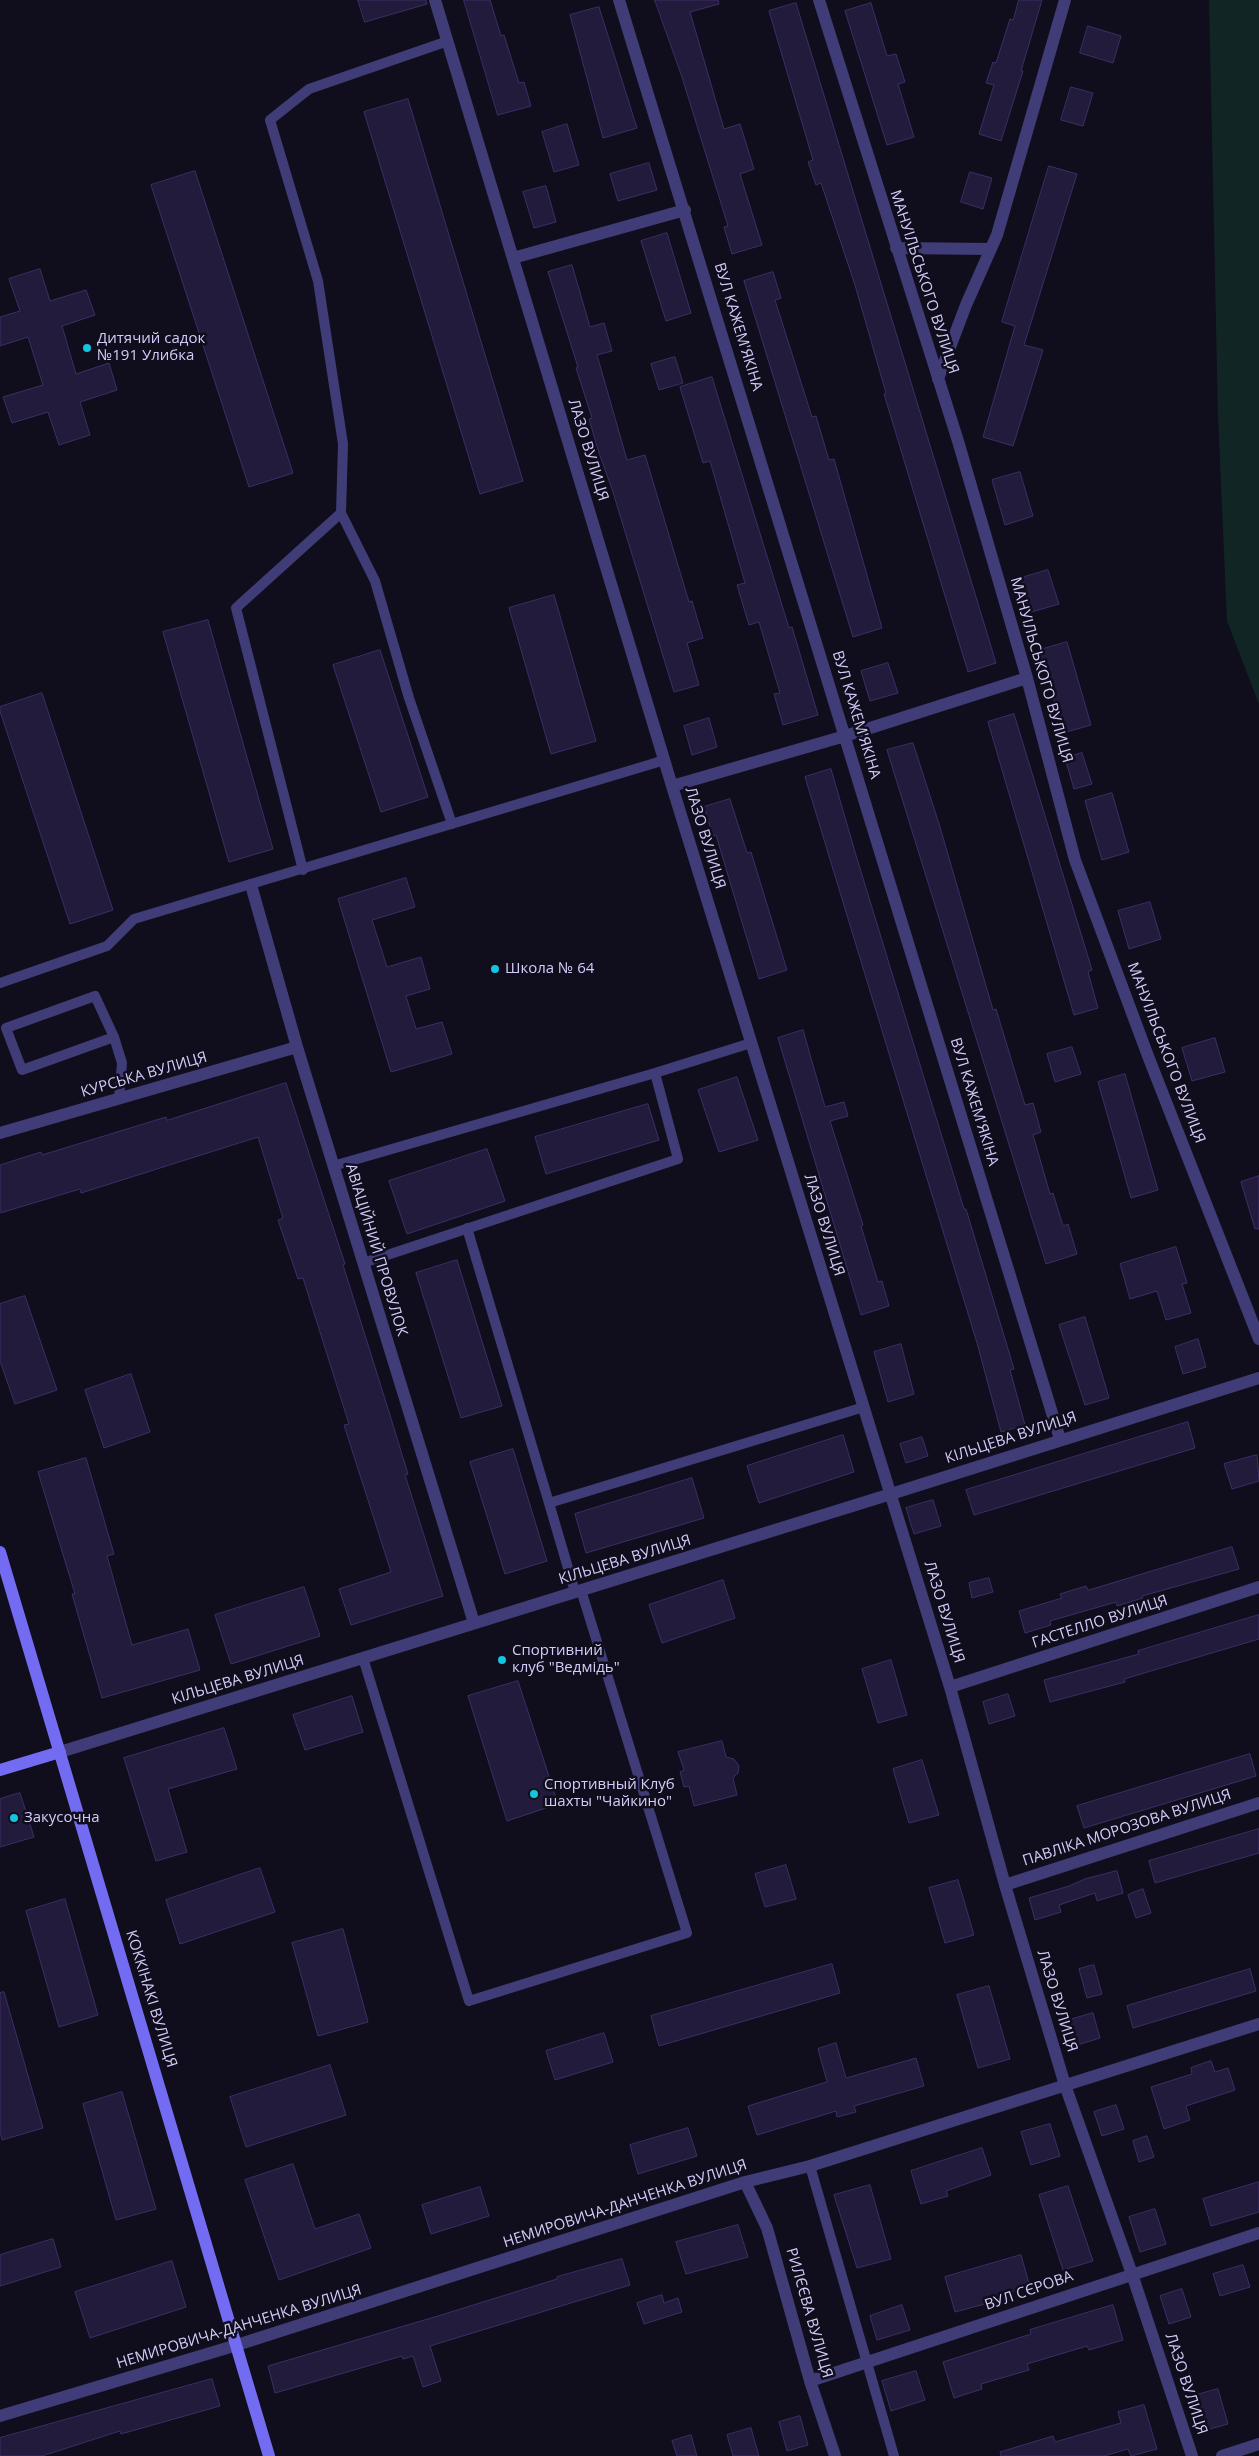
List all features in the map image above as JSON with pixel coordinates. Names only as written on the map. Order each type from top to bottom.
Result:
[{"type":"street","name":"ЛАЗО ВУЛИЦЯ","points":[[435,0],[664,760],[950,1687],[1005,1885],[1065,2085],[1132,2274],[1192,2456]]},
{"type":"street","name":"ВУЛ КАЖЕМ'ЯКІНА","points":[[619,0],[685,210],[1060,1439]]},
{"type":"street","name":"МАНУІЛЬСЬКОГО ВУЛИЦЯ","points":[[819,0],[938,379],[1027,678],[1075,860],[1148,1056],[1259,1339]]},
{"type":"street","points":[[938,379],[966,305],[997,235],[1065,0]]},
{"type":"street","points":[[513,258],[685,210]]},
{"type":"street","points":[[896,248],[991,248]]},
{"type":"street","points":[[672,786],[845,736],[1027,678]]},
{"type":"street","name":"АВІАЦІЙНИЙ ПРОВУЛОК","points":[[251,885],[297,1047],[474,1623]]},
{"type":"street","name":"КУРСЬКА ВУЛИЦЯ","points":[[0,1134],[297,1047]]},
{"type":"street","name":"КІЛЬЦЕВА ВУЛИЦЯ","points":[[0,1770],[1259,1378]]},
{"type":"street","name":"КОККІНАКІ ВУЛИЦЯ","points":[[0,1552],[270,2456]]},
{"type":"street","name":"ГАСТЕЛЛО ВУЛИЦЯ","points":[[950,1687],[1259,1587]]},
{"type":"street","name":"ПАВЛІКА МОРОЗОВА ВУЛИЦЯ","points":[[1005,1885],[1259,1803]]},
{"type":"street","name":"НЕМИРОВИЧА-ДАНЧЕНКА ВУЛИЦЯ","points":[[0,2416],[237,2345],[745,2182],[810,2166],[1259,2024]]},
{"type":"street","name":"РИЛЄЄВА ВУЛИЦЯ","points":[[745,2182],[767,2228],[810,2381],[835,2456]]},
{"type":"street","name":"ВУЛ СЄРОВА","points":[[810,2381],[1259,2233]]},
{"type":"street","points":[[1222,2456],[1259,2444]]},
{"type":"lane","points":[[448,41],[309,89],[270,120],[318,281],[343,444],[341,514],[374,581],[452,824]]},
{"type":"lane","points":[[303,870],[236,608],[341,514]]},
{"type":"lane","points":[[0,983],[106,946],[134,918],[303,870],[664,760]]},
{"type":"lane","points":[[114,1037],[22,1070],[6,1028],[95,996],[114,1037],[122,1063],[119,1099]]},
{"type":"lane","points":[[334,1166],[655,1073],[751,1043]]},
{"type":"lane","points":[[363,1263],[678,1159],[655,1073]]},
{"type":"lane","points":[[363,1658],[469,2000],[687,1933],[549,1503],[467,1228]]},
{"type":"lane","points":[[549,1503],[864,1407]]},
{"type":"lane","points":[[810,2166],[894,2456]]},
{"type":"green space","points":[[1209,0],[1259,0],[1259,704],[1227,621],[1218,416]]},
{"type":"building","points":[[358,0],[426,0],[427,4],[365,22]]},
{"type":"building","points":[[464,0],[490,0],[501,36],[504,35],[519,83],[524,82],[531,106],[498,115]]},
{"type":"building","points":[[655,0],[718,0],[719,4],[690,12],[724,129],[740,124],[754,169],[740,174],[762,245],[732,254],[724,227],[728,226],[682,77]]},
{"type":"building","points":[[1019,0],[1042,0],[1021,71],[1023,71],[1001,141],[979,134],[994,85],[986,83],[993,62],[996,63],[1010,19],[1013,20]]},
{"type":"building","points":[[796,3],[996,663],[968,672],[884,394],[886,393],[855,285],[821,183],[816,185],[808,162],[813,160],[769,11]]},
{"type":"building","points":[[871,3],[887,56],[896,54],[905,82],[898,84],[914,137],[887,145],[845,11]]},
{"type":"building","points":[[599,7],[637,128],[603,138],[570,15]]},
{"type":"building","points":[[1088,26],[1121,36],[1113,63],[1080,53]]},
{"type":"building","points":[[1071,87],[1093,93],[1083,126],[1061,120]]},
{"type":"building","points":[[408,99],[523,481],[480,494],[364,112]]},
{"type":"building","points":[[567,124],[579,165],[554,172],[542,132]]},
{"type":"building","points":[[649,163],[657,190],[618,201],[610,174]]},
{"type":"building","points":[[1049,166],[1077,174],[1024,345],[1043,350],[1013,446],[983,437],[1015,326],[1002,322]]},
{"type":"building","points":[[195,171],[293,473],[249,487],[151,185]]},
{"type":"building","points":[[970,172],[992,178],[983,209],[961,202]]},
{"type":"building","points":[[546,186],[556,222],[534,228],[523,192]]},
{"type":"building","points":[[667,233],[691,313],[666,321],[641,241]]},
{"type":"building","points":[[572,265],[590,327],[604,323],[612,351],[597,355],[627,460],[645,455],[689,602],[692,601],[703,638],[687,643],[699,685],[674,692],[612,489],[598,450],[589,419],[592,418],[576,368],[578,367],[548,272]]},
{"type":"building","points":[[40,269],[50,301],[86,290],[95,315],[62,326],[76,374],[109,363],[117,390],[80,402],[90,435],[59,445],[48,412],[12,423],[3,397],[43,385],[28,337],[0,346],[0,317],[20,311],[9,279]]},
{"type":"building","points":[[773,272],[781,298],[775,300],[812,417],[816,416],[829,460],[834,459],[882,628],[853,637],[744,281]]},
{"type":"building","points":[[675,357],[683,383],[659,390],[651,364]]},
{"type":"building","points":[[712,377],[789,628],[792,627],[818,715],[783,725],[774,694],[780,693],[759,622],[749,625],[737,585],[745,583],[710,461],[703,463],[680,387]]},
{"type":"building","points":[[1020,472],[1033,516],[1005,525],[992,480]]},
{"type":"building","points":[[1048,570],[1059,604],[1028,613],[1018,579]]},
{"type":"building","points":[[554,595],[596,741],[551,754],[509,608]]},
{"type":"building","points":[[208,620],[273,849],[229,862],[163,632]]},
{"type":"building","points":[[1067,642],[1091,725],[1063,733],[1040,650]]},
{"type":"building","points":[[380,650],[428,797],[381,812],[333,665]]},
{"type":"building","points":[[888,663],[898,693],[870,701],[861,671]]},
{"type":"building","points":[[42,693],[113,910],[70,924],[0,711],[0,707]]},
{"type":"building","points":[[1014,714],[1092,970],[1088,972],[1098,1008],[1074,1015],[988,722]]},
{"type":"building","points":[[709,718],[717,747],[692,755],[684,726]]},
{"type":"building","points":[[913,743],[940,827],[993,1010],[996,1009],[1025,1105],[1033,1103],[1041,1132],[1033,1135],[1050,1194],[1053,1193],[1063,1226],[1068,1224],[1077,1254],[1046,1264],[887,750]]},
{"type":"building","points":[[1082,753],[1092,784],[1074,789],[1065,758]]},
{"type":"building","points":[[831,769],[1014,1369],[1010,1370],[1025,1425],[1001,1432],[977,1343],[805,777]]},
{"type":"building","points":[[1112,793],[1129,852],[1102,860],[1085,801]]},
{"type":"building","points":[[730,799],[747,853],[751,852],[787,970],[759,979],[716,835],[713,836],[704,807]]},
{"type":"building","points":[[406,878],[415,907],[372,920],[387,967],[421,957],[430,989],[406,996],[416,1029],[442,1022],[452,1054],[391,1072],[338,899]]},
{"type":"building","points":[[1150,902],[1161,939],[1129,949],[1118,911]]},
{"type":"building","points":[[803,1030],[825,1107],[844,1102],[848,1116],[830,1121],[863,1225],[861,1226],[878,1282],[882,1281],[889,1306],[861,1315],[778,1038]]},
{"type":"building","points":[[1215,1038],[1225,1072],[1192,1081],[1182,1048]]},
{"type":"building","points":[[1072,1047],[1081,1074],[1055,1082],[1047,1054]]},
{"type":"building","points":[[1125,1074],[1158,1190],[1131,1198],[1098,1082]]},
{"type":"building","points":[[737,1077],[758,1140],[719,1152],[698,1090]]},
{"type":"building","points":[[286,1083],[345,1264],[343,1265],[408,1474],[405,1475],[443,1596],[351,1625],[339,1589],[391,1572],[344,1425],[349,1424],[303,1278],[298,1279],[278,1220],[283,1218],[258,1137],[81,1193],[80,1189],[0,1213],[0,1165],[41,1152],[42,1155],[166,1117],[167,1120]]},
{"type":"building","points":[[648,1104],[659,1140],[546,1174],[535,1137]]},
{"type":"building","points":[[487,1149],[505,1201],[407,1234],[389,1181]]},
{"type":"building","points":[[1259,1176],[1259,1229],[1255,1229],[1241,1182]]},
{"type":"building","points":[[1176,1247],[1187,1283],[1182,1284],[1191,1313],[1166,1320],[1157,1291],[1130,1299],[1120,1264]]},
{"type":"building","points":[[457,1260],[502,1406],[461,1418],[416,1273]]},
{"type":"building","points":[[25,1296],[57,1390],[15,1404],[0,1361],[0,1304]]},
{"type":"building","points":[[1085,1317],[1109,1398],[1085,1405],[1059,1325]]},
{"type":"building","points":[[1198,1339],[1206,1367],[1183,1374],[1175,1347]]},
{"type":"building","points":[[901,1344],[914,1394],[888,1402],[874,1352]]},
{"type":"building","points":[[131,1374],[150,1432],[104,1448],[85,1390]]},
{"type":"building","points":[[1188,1422],[1195,1448],[974,1515],[966,1490]]},
{"type":"building","points":[[843,1435],[854,1472],[759,1503],[747,1466]]},
{"type":"building","points":[[922,1437],[928,1456],[906,1463],[900,1444]]},
{"type":"building","points":[[513,1449],[547,1561],[505,1574],[470,1462]]},
{"type":"building","points":[[1257,1455],[1259,1481],[1232,1489],[1224,1464]]},
{"type":"building","points":[[86,1458],[114,1554],[107,1556],[132,1645],[188,1629],[200,1670],[102,1698],[72,1594],[75,1594],[38,1472]]},
{"type":"building","points":[[692,1478],[704,1518],[586,1553],[575,1514]]},
{"type":"building","points":[[933,1500],[941,1526],[914,1534],[906,1508]]},
{"type":"building","points":[[1232,1547],[1239,1569],[1142,1596],[1143,1598],[1117,1606],[1116,1602],[1050,1621],[1051,1625],[1025,1633],[1019,1611],[1062,1598],[1060,1594],[1086,1586],[1088,1590]]},
{"type":"building","points":[[989,1578],[993,1592],[972,1598],[969,1583]]},
{"type":"building","points":[[723,1580],[735,1618],[662,1643],[649,1605]]},
{"type":"building","points":[[304,1587],[320,1636],[231,1664],[215,1615]]},
{"type":"building","points":[[1259,1615],[1259,1639],[1124,1679],[1125,1682],[1050,1702],[1044,1680],[1139,1654],[1138,1651]]},
{"type":"building","points":[[891,1660],[907,1715],[878,1723],[862,1669]]},
{"type":"building","points":[[518,1681],[558,1804],[507,1821],[468,1696]]},
{"type":"building","points":[[1008,1694],[1015,1716],[989,1724],[983,1702]]},
{"type":"building","points":[[352,1696],[363,1732],[305,1750],[293,1715]]},
{"type":"building","points":[[224,1728],[237,1769],[168,1789],[187,1852],[156,1861],[124,1758]]},
{"type":"building","points":[[722,1741],[726,1757],[734,1759],[739,1766],[738,1773],[733,1778],[737,1795],[694,1806],[689,1786],[684,1787],[680,1772],[684,1770],[678,1752]]},
{"type":"building","points":[[1250,1754],[1256,1776],[1084,1828],[1077,1806]]},
{"type":"building","points":[[922,1760],[939,1815],[909,1823],[893,1769]]},
{"type":"building","name":"Закусочна","points":[[20,1793],[34,1837],[0,1847],[0,1799]]},
{"type":"building","points":[[1259,1829],[1259,1853],[1155,1883],[1149,1861]]},
{"type":"building","points":[[786,1865],[796,1899],[765,1907],[755,1874]]},
{"type":"building","points":[[260,1868],[275,1912],[180,1944],[166,1900]]},
{"type":"building","points":[[1117,1871],[1123,1893],[1097,1901],[1095,1893],[1059,1905],[1061,1912],[1035,1920],[1029,1898],[1085,1879]]},
{"type":"building","points":[[958,1880],[974,1935],[945,1943],[929,1888]]},
{"type":"building","points":[[1143,1889],[1151,1913],[1136,1918],[1128,1895]]},
{"type":"building","points":[[65,1899],[98,2015],[59,2027],[26,1911]]},
{"type":"building","points":[[343,1929],[368,2022],[318,2036],[292,1943]]},
{"type":"building","points":[[832,1964],[840,1993],[659,2046],[651,2016]]},
{"type":"building","points":[[1094,1965],[1102,1994],[1087,1998],[1079,1969]]},
{"type":"building","points":[[1250,1969],[1256,1991],[1133,2028],[1127,2006]]},
{"type":"building","points":[[989,1986],[1010,2059],[978,2068],[957,1995]]},
{"type":"building","points":[[4,1992],[43,2128],[2,2140],[0,2131],[0,1993]]},
{"type":"building","points":[[1093,2013],[1100,2038],[1074,2046],[1066,2021]]},
{"type":"building","points":[[604,2033],[613,2062],[555,2080],[546,2051]]},
{"type":"building","points":[[836,2043],[846,2078],[916,2058],[924,2086],[854,2106],[856,2112],[837,2117],[836,2111],[757,2135],[748,2106],[827,2082],[818,2049]]},
{"type":"building","points":[[1211,2061],[1215,2072],[1228,2068],[1235,2090],[1186,2106],[1190,2120],[1164,2129],[1151,2087],[1192,2074],[1191,2068]]},
{"type":"building","points":[[330,2065],[346,2115],[246,2147],[230,2097]]},
{"type":"building","points":[[122,2092],[156,2209],[116,2220],[83,2104]]},
{"type":"building","points":[[1116,2105],[1124,2129],[1102,2136],[1094,2112]]},
{"type":"building","points":[[1050,2124],[1060,2156],[1031,2165],[1021,2132]]},
{"type":"building","points":[[688,2128],[697,2156],[638,2174],[630,2145]]},
{"type":"building","points":[[1147,2136],[1154,2157],[1139,2162],[1133,2141]]},
{"type":"building","points":[[982,2148],[991,2175],[946,2191],[948,2196],[921,2204],[911,2171]]},
{"type":"building","points":[[293,2164],[315,2229],[359,2214],[371,2248],[279,2280],[245,2180]]},
{"type":"building","points":[[1259,2182],[1259,2212],[1211,2226],[1203,2199]]},
{"type":"building","points":[[870,2185],[891,2259],[857,2268],[834,2195]]},
{"type":"building","points":[[1068,2186],[1093,2261],[1063,2270],[1039,2195]]},
{"type":"building","points":[[480,2187],[489,2216],[431,2234],[422,2205]]},
{"type":"building","points":[[1155,2209],[1166,2244],[1140,2252],[1129,2217]]},
{"type":"building","points":[[738,2225],[748,2257],[686,2274],[676,2242]]},
{"type":"building","points":[[53,2239],[61,2267],[0,2286],[0,2255]]},
{"type":"building","points":[[1021,2255],[1030,2287],[984,2300],[985,2304],[955,2312],[945,2277]]},
{"type":"building","points":[[622,2259],[630,2285],[430,2346],[441,2381],[423,2387],[413,2356],[403,2359],[402,2356],[275,2393],[268,2366],[438,2316],[557,2279],[557,2277]]},
{"type":"building","points":[[172,2261],[186,2307],[90,2338],[75,2292]]},
{"type":"building","points":[[1243,2265],[1250,2287],[1220,2296],[1213,2274]]},
{"type":"building","points":[[1182,2289],[1191,2317],[1169,2324],[1160,2296]]},
{"type":"building","points":[[662,2295],[664,2303],[678,2298],[682,2312],[644,2324],[637,2303]]},
{"type":"building","points":[[902,2305],[910,2330],[877,2340],[870,2316]]},
{"type":"building","points":[[1113,2305],[1123,2340],[1089,2350],[1087,2346],[1027,2364],[1029,2370],[981,2384],[982,2389],[954,2398],[943,2362],[1031,2334],[1030,2330]]},
{"type":"building","points":[[916,2371],[925,2400],[891,2411],[882,2381]]},
{"type":"building","points":[[212,2379],[220,2406],[121,2434],[120,2431],[42,2456],[0,2456],[0,2438]]},
{"type":"building","points":[[1218,2389],[1228,2424],[1203,2431],[1193,2396]]},
{"type":"building","points":[[1144,2405],[1157,2449],[1131,2456],[1128,2449],[1104,2456],[1001,2456],[1000,2452],[1053,2436],[1055,2442],[1121,2423],[1118,2412]]},
{"type":"building","points":[[800,2416],[808,2445],[787,2451],[779,2422]]},
{"type":"building","points":[[751,2428],[759,2456],[733,2456],[727,2435]]},
{"type":"building","points":[[691,2435],[697,2456],[677,2456],[672,2441]]},
{"type":"place","name":"Дитячий садок №191 Улибка","points":[[87,348]]},
{"type":"place","name":"Школа № 64","points":[[495,969]]},
{"type":"place","name":"Спортивний клуб \"Ведмідь\"","points":[[502,1660]]},
{"type":"place","name":"Спортивный Клуб шахты \"Чайкино\"","points":[[534,1794]]},
{"type":"place","name":"Закусочна","points":[[14,1818]]}]
